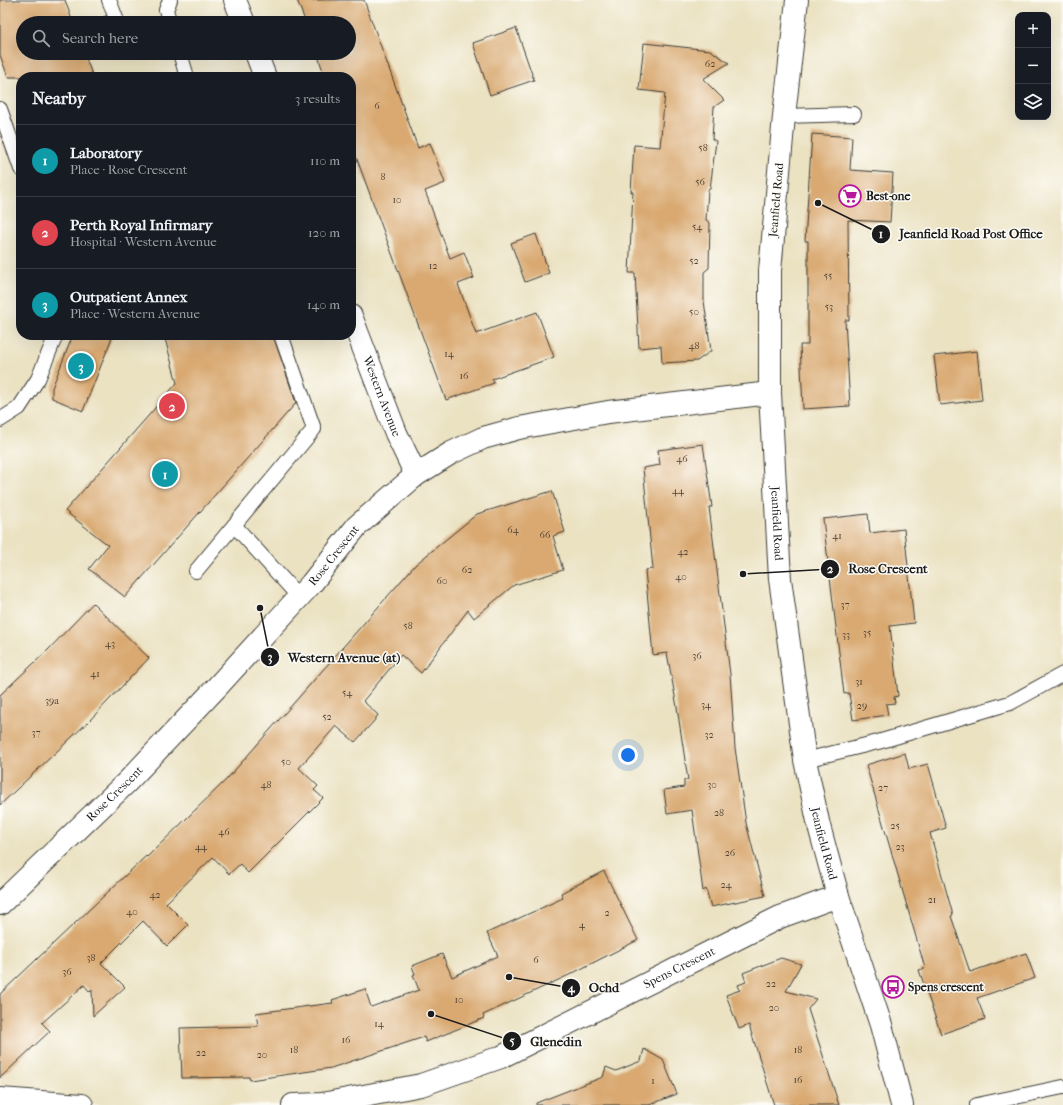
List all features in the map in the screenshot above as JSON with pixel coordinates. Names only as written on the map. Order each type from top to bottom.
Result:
[{"type":"street","points":[[235,0],[241,16]]},
{"type":"street","name":"Jeanfield Road","points":[[797,0],[784,116],[770,271],[770,393],[780,579],[805,760],[819,826],[838,896],[881,1025],[902,1105]]},
{"type":"street","points":[[259,60],[263,72]]},
{"type":"street","name":"Western Avenue","points":[[356,329],[396,434],[416,475]]},
{"type":"street","name":"Rose Crescent","points":[[0,904],[128,781],[217,687],[299,597],[357,526],[416,475],[452,453],[483,438],[519,428],[608,412],[770,393]]},
{"type":"street","name":"Spens Crescent","points":[[293,1105],[322,1104],[421,1085],[501,1057],[780,917],[838,896]]},
{"type":"street","points":[[0,1099],[82,1105]]},
{"type":"lane","points":[[109,0],[114,16]]},
{"type":"lane","points":[[168,16],[166,10],[170,0]]},
{"type":"lane","points":[[182,60],[186,72]]},
{"type":"lane","points":[[0,109],[16,155]]},
{"type":"lane","points":[[784,116],[854,114]]},
{"type":"lane","points":[[0,420],[18,408],[38,379],[54,340]]},
{"type":"lane","points":[[196,571],[314,429],[283,340]]},
{"type":"lane","points":[[234,525],[299,597]]},
{"type":"lane","points":[[805,760],[878,742],[1010,703],[1063,674]]},
{"type":"lane","points":[[977,1105],[1063,1087]]},
{"type":"building","points":[[0,0],[65,0],[71,16],[16,16],[16,60],[87,60],[91,72],[16,72],[16,77],[8,77],[0,55]]},
{"type":"building","points":[[297,0],[364,0],[418,148],[430,143],[445,183],[425,191],[450,258],[464,252],[474,278],[458,284],[476,334],[537,312],[554,357],[492,379],[494,383],[446,400],[356,157],[356,72],[323,72],[319,60],[356,60],[356,16],[303,16]]},
{"type":"building","points":[[516,28],[534,80],[490,95],[473,43]]},
{"type":"building","points":[[644,43],[710,50],[729,63],[703,79],[724,100],[714,107],[712,139],[716,141],[710,189],[708,190],[706,220],[710,223],[709,268],[704,272],[704,301],[711,351],[697,361],[662,363],[661,346],[639,348],[635,273],[629,273],[634,145],[660,147],[665,93],[639,90]]},
{"type":"building","points":[[812,134],[852,137],[850,170],[893,173],[890,222],[848,220],[849,320],[845,320],[850,406],[803,409],[800,345],[808,345],[808,241],[805,241]]},
{"type":"building","points":[[536,234],[549,273],[525,282],[511,243]]},
{"type":"building","points":[[71,340],[111,340],[83,411],[52,398],[52,388]]},
{"type":"building","points":[[165,340],[275,340],[296,403],[125,597],[89,569],[108,545],[65,511],[177,383]]},
{"type":"building","points":[[977,351],[982,400],[940,405],[934,356]]},
{"type":"building","points":[[703,444],[712,507],[709,507],[730,674],[735,748],[746,823],[765,896],[711,907],[706,889],[703,891],[692,810],[667,814],[664,790],[684,787],[684,780],[688,780],[667,653],[653,655],[645,570],[653,569],[643,468],[660,465],[658,450]]},
{"type":"building","points":[[552,491],[565,532],[553,536],[563,570],[514,585],[474,618],[468,610],[421,673],[401,655],[363,701],[378,715],[374,721],[355,742],[336,726],[299,768],[318,786],[314,790],[323,798],[248,873],[240,864],[229,874],[213,857],[166,903],[188,925],[167,946],[143,921],[101,963],[125,987],[93,1016],[92,990],[90,992],[84,985],[42,1023],[50,1031],[0,1078],[0,994],[146,856],[147,857],[227,779],[416,564],[477,514]]},
{"type":"building","points":[[868,514],[870,533],[904,529],[914,623],[890,626],[898,696],[894,697],[895,703],[886,704],[888,715],[853,720],[849,693],[844,694],[823,519]]},
{"type":"building","points":[[93,603],[149,658],[89,721],[0,805],[0,695],[48,650]]},
{"type":"building","points":[[905,753],[909,769],[928,764],[946,828],[930,833],[953,915],[951,916],[970,972],[1026,953],[1035,978],[977,998],[985,1019],[941,1034],[919,970],[925,968],[866,765]]},
{"type":"building","points":[[604,871],[638,940],[567,976],[483,1015],[484,1018],[426,1042],[424,1037],[331,1068],[250,1080],[249,1077],[182,1078],[180,1028],[258,1026],[256,1013],[333,1003],[332,1000],[365,989],[371,1007],[419,990],[413,975],[415,974],[412,966],[442,954],[452,977],[498,956],[487,933],[563,898],[561,893]]},
{"type":"building","points":[[781,958],[801,964],[786,991],[816,999],[808,1009],[839,1105],[774,1105],[749,1025],[739,1029],[726,995],[740,990],[738,985],[746,982],[743,973]]},
{"type":"building","points":[[644,1049],[663,1060],[677,1094],[649,1105],[536,1105],[536,1103],[603,1077],[606,1067],[616,1071],[641,1061]]},
{"type":"place","name":"Best-one","points":[[850,196]]},
{"type":"place","name":"Jeanfield Road Post Office","points":[[818,203]]},
{"type":"place","name":"Outpatient Annex","points":[[81,366]]},
{"type":"place","name":"Perth Royal Infirmary","points":[[172,406]]},
{"type":"place","name":"Laboratory","points":[[165,474]]},
{"type":"place","name":"Rose Crescent","points":[[743,574]]},
{"type":"place","name":"Western Avenue (at)","points":[[260,608]]},
{"type":"place","name":"Ochd","points":[[509,977]]},
{"type":"place","name":"Spens crescent","points":[[893,987]]},
{"type":"place","name":"Glenedin","points":[[431,1014]]}]
